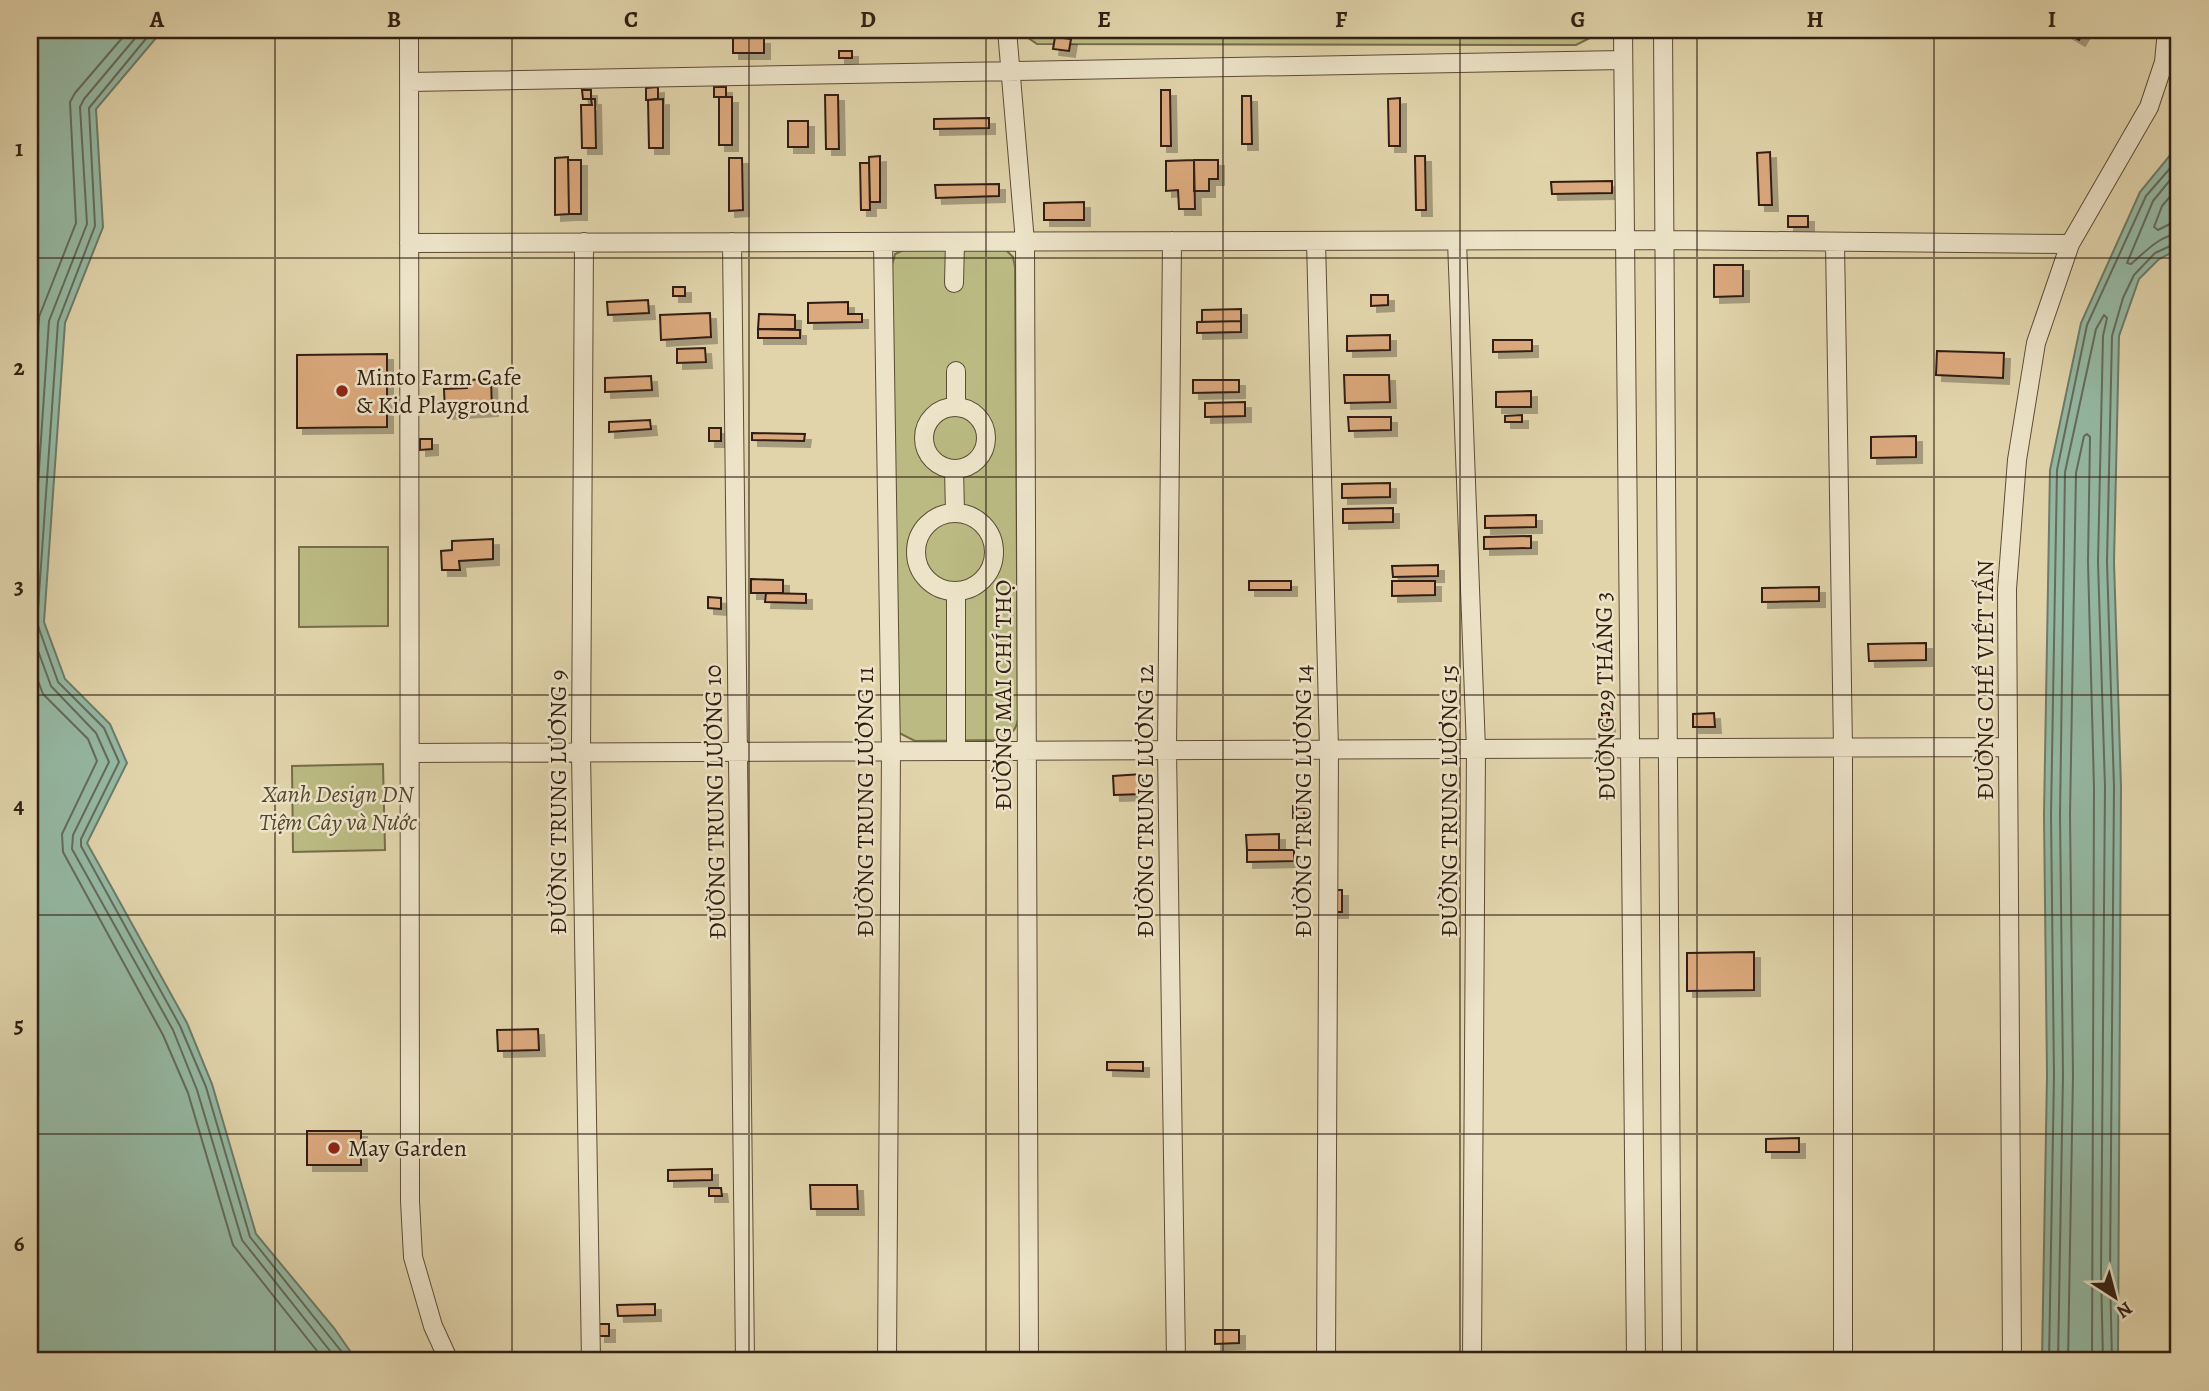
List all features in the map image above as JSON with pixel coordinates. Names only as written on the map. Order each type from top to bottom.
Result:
[{"type":"street","points":[[410,30],[410,1201],[414,1258],[433,1326],[450,1361]]},
{"type":"street","name":"ĐƯỜNG MAI CHÍ THỌ","points":[[1007,30],[1025,242],[1029,1361]]},
{"type":"street","name":"ĐƯỜNG 29 THÁNG 3","points":[[1623,30],[1636,1361]]},
{"type":"street","points":[[1663,30],[1672,1361]]},
{"type":"street","name":"ĐƯỜNG CHẾ VIẾT TẤN","points":[[2012,1361],[2007,589],[2017,460],[2036,342],[2070,244],[2149,107],[2164,62],[2167,30]]},
{"type":"street","points":[[409,82],[1623,60]]},
{"type":"street","points":[[410,243],[1664,240],[2070,244]]},
{"type":"street","name":"ĐƯỜNG TRUNG LƯƠNG 12","points":[[1172,241],[1167,750],[1176,1361]]},
{"type":"street","name":"ĐƯỜNG TRUNG LƯƠNG 14","points":[[1316,241],[1329,750],[1326,1361]]},
{"type":"street","name":"ĐƯỜNG TRUNG LƯƠNG 15","points":[[1457,241],[1476,749],[1472,1361]]},
{"type":"street","name":"ĐƯỜNG TRUNG LƯƠNG 9","points":[[584,242],[581,752],[590,1361]]},
{"type":"street","name":"ĐƯỜNG TRUNG LƯƠNG 10","points":[[732,242],[745,1361]]},
{"type":"street","name":"ĐƯỜNG TRUNG LƯƠNG 11","points":[[883,242],[891,751],[887,1361]]},
{"type":"street","points":[[954,283],[955,242]]},
{"type":"street","points":[[1835,242],[1843,748],[1843,1361]]},
{"type":"street","points":[[956,371],[956,407]]},
{"type":"street","points":[[956,407],[969,410],[979,418],[986,436],[984,449],[977,460],[966,467],[954,469],[941,466],[931,458],[924,440],[926,428],[933,416],[944,409],[956,407]]},
{"type":"street","points":[[954,469],[956,512]]},
{"type":"street","points":[[956,512],[967,513],[986,526],[995,546],[991,568],[985,578],[976,585],[957,591],[944,590],[925,578],[916,557],[916,546],[926,526],[944,513],[956,512]]},
{"type":"street","points":[[956,751],[957,591]]},
{"type":"street","points":[[410,753],[2008,747]]},
{"type":"green space","points":[[1024,30],[1597,30],[1590,38],[1576,45],[1037,44],[1027,37]]},
{"type":"green space","points":[[908,248],[1006,250],[1013,257],[1015,267],[1018,719],[1012,732],[1000,740],[915,741],[899,733],[891,269],[895,254]]},
{"type":"green space","points":[[299,547],[388,547],[388,626],[299,627]]},
{"type":"green space","name":"Xanh Design DN Tiệm Cây và Nước","points":[[383,764],[385,850],[293,852],[292,766]]},
{"type":"water","points":[[30,30],[158,30],[156,38],[96,109],[103,227],[65,323],[44,622],[65,679],[110,724],[127,763],[87,843],[187,1023],[212,1084],[256,1234],[334,1328],[357,1361],[30,1361]]},
{"type":"water","points":[[2179,150],[2179,249],[2159,259],[2139,279],[2119,336],[2114,562],[2121,787],[2118,1361],[2042,1361],[2047,1075],[2044,815],[2050,470],[2081,323],[2140,192],[2171,154]]},
{"type":"building","points":[[2062,30],[2085,30],[2079,40]]},
{"type":"building","points":[[1055,37],[1071,39],[1069,51],[1053,49]]},
{"type":"building","points":[[733,38],[764,38],[764,53],[733,53]]},
{"type":"building","points":[[839,51],[852,51],[852,58],[839,58]]},
{"type":"building","points":[[658,87],[658,99],[646,100],[646,88]]},
{"type":"building","points":[[714,87],[726,87],[726,97],[714,97]]},
{"type":"building","points":[[582,90],[591,90],[591,99],[583,99]]},
{"type":"building","points":[[1161,90],[1170,90],[1171,146],[1161,146]]},
{"type":"building","points":[[825,95],[838,95],[839,149],[826,149]]},
{"type":"building","points":[[1242,96],[1251,96],[1252,144],[1242,144]]},
{"type":"building","points":[[719,97],[732,97],[732,145],[719,145]]},
{"type":"building","points":[[1400,98],[1400,146],[1389,146],[1388,99]]},
{"type":"building","points":[[591,99],[595,99],[596,148],[582,148],[581,105],[592,105]]},
{"type":"building","points":[[663,99],[663,148],[649,148],[648,100]]},
{"type":"building","points":[[989,118],[989,128],[934,129],[934,119]]},
{"type":"building","points":[[788,121],[808,121],[808,147],[788,147]]},
{"type":"building","points":[[1770,152],[1772,205],[1759,205],[1757,153]]},
{"type":"building","points":[[880,156],[880,202],[870,202],[869,157]]},
{"type":"building","points":[[1415,156],[1425,156],[1426,210],[1416,210]]},
{"type":"building","points":[[568,157],[569,214],[555,215],[555,158]]},
{"type":"building","points":[[729,158],[742,158],[743,210],[729,211]]},
{"type":"building","points":[[568,160],[581,160],[581,214],[569,214]]},
{"type":"building","points":[[1194,160],[1195,209],[1179,209],[1178,190],[1166,191],[1166,161]]},
{"type":"building","points":[[1194,160],[1218,160],[1218,179],[1209,179],[1209,191],[1194,191]]},
{"type":"building","points":[[860,163],[869,163],[870,210],[861,210]]},
{"type":"building","points":[[1612,181],[1612,193],[1552,194],[1551,182]]},
{"type":"building","points":[[999,184],[999,196],[936,198],[935,185]]},
{"type":"building","points":[[1084,202],[1084,220],[1044,220],[1044,203]]},
{"type":"building","points":[[1788,216],[1808,216],[1808,227],[1788,227]]},
{"type":"building","points":[[1714,265],[1743,265],[1743,296],[1714,297]]},
{"type":"building","points":[[673,287],[685,287],[685,296],[673,296]]},
{"type":"building","points":[[1371,295],[1388,295],[1388,305],[1371,306]]},
{"type":"building","points":[[648,300],[649,313],[608,315],[607,302]]},
{"type":"building","points":[[848,302],[848,314],[862,314],[862,322],[808,323],[808,303]]},
{"type":"building","points":[[1241,309],[1241,321],[1202,322],[1202,310]]},
{"type":"building","points":[[710,313],[711,337],[661,340],[660,315]]},
{"type":"building","points":[[759,314],[795,315],[795,329],[758,329]]},
{"type":"building","points":[[1241,321],[1241,332],[1197,333],[1197,322]]},
{"type":"building","points":[[758,329],[800,330],[800,338],[758,338]]},
{"type":"building","points":[[1390,335],[1390,350],[1347,351],[1347,336]]},
{"type":"building","points":[[1493,340],[1532,340],[1532,351],[1493,352]]},
{"type":"building","points":[[705,348],[706,362],[677,363],[677,349]]},
{"type":"building","points":[[1937,351],[2004,353],[2003,378],[1936,375]]},
{"type":"building","name":"Minto Farm Cafe & Kid Playground","points":[[387,354],[387,427],[297,428],[297,355]]},
{"type":"building","points":[[1344,375],[1389,375],[1390,402],[1345,403]]},
{"type":"building","points":[[651,376],[652,390],[605,392],[605,378]]},
{"type":"building","points":[[491,379],[492,410],[445,413],[444,389],[467,388],[467,380]]},
{"type":"building","points":[[1193,380],[1239,380],[1239,392],[1193,393]]},
{"type":"building","points":[[1531,391],[1531,407],[1496,407],[1496,392]]},
{"type":"building","points":[[1245,402],[1245,416],[1205,417],[1205,403]]},
{"type":"building","points":[[1522,415],[1522,422],[1505,422],[1505,416]]},
{"type":"building","points":[[1348,417],[1391,417],[1391,430],[1349,431]]},
{"type":"building","points":[[650,420],[651,429],[609,432],[609,422]]},
{"type":"building","points":[[709,428],[721,428],[721,441],[709,441]]},
{"type":"building","points":[[752,433],[805,434],[804,441],[752,440]]},
{"type":"building","points":[[1916,436],[1916,457],[1871,458],[1871,437]]},
{"type":"building","points":[[420,439],[432,439],[432,449],[420,450]]},
{"type":"building","points":[[1390,483],[1390,497],[1342,498],[1342,484]]},
{"type":"building","points":[[1393,508],[1393,522],[1343,523],[1343,509]]},
{"type":"building","points":[[1536,515],[1536,527],[1485,528],[1485,516]]},
{"type":"building","points":[[1531,536],[1531,548],[1484,549],[1484,537]]},
{"type":"building","points":[[493,539],[493,559],[459,561],[460,570],[442,570],[441,551],[452,550],[452,541]]},
{"type":"building","points":[[1438,565],[1438,576],[1393,577],[1392,566]]},
{"type":"building","points":[[751,579],[783,580],[783,593],[751,593]]},
{"type":"building","points":[[1249,581],[1291,581],[1291,590],[1249,590]]},
{"type":"building","points":[[1392,581],[1435,581],[1435,595],[1392,596]]},
{"type":"building","points":[[1819,587],[1819,601],[1762,602],[1762,588]]},
{"type":"building","points":[[766,593],[806,594],[806,603],[765,602]]},
{"type":"building","points":[[708,597],[721,598],[721,609],[708,608]]},
{"type":"building","points":[[1926,643],[1926,660],[1869,661],[1868,644]]},
{"type":"building","points":[[1602,713],[1609,713],[1609,726],[1602,727]]},
{"type":"building","points":[[1714,713],[1715,727],[1693,727],[1693,714]]},
{"type":"building","points":[[1142,774],[1143,794],[1114,795],[1113,776]]},
{"type":"building","points":[[1293,806],[1304,806],[1304,818],[1293,818]]},
{"type":"building","points":[[1279,834],[1279,850],[1247,850],[1246,835]]},
{"type":"building","points":[[1247,850],[1294,850],[1294,861],[1247,862]]},
{"type":"building","points":[[1333,890],[1342,890],[1342,912],[1333,912]]},
{"type":"building","points":[[1754,952],[1754,990],[1687,991],[1687,953]]},
{"type":"building","points":[[538,1029],[539,1050],[498,1051],[497,1030]]},
{"type":"building","points":[[1107,1062],[1143,1062],[1143,1071],[1107,1070]]},
{"type":"building","name":"May Garden","points":[[307,1131],[361,1131],[361,1165],[307,1165]]},
{"type":"building","points":[[1799,1138],[1799,1152],[1766,1152],[1766,1139]]},
{"type":"building","points":[[712,1169],[712,1180],[668,1181],[668,1170]]},
{"type":"building","points":[[810,1185],[857,1185],[858,1209],[811,1209]]},
{"type":"building","points":[[709,1188],[721,1188],[722,1196],[709,1196]]},
{"type":"building","points":[[655,1304],[655,1315],[618,1316],[617,1305]]},
{"type":"building","points":[[599,1324],[609,1324],[609,1336],[599,1336]]},
{"type":"building","points":[[1215,1330],[1239,1330],[1239,1343],[1215,1344]]},
{"type":"place","name":"Minto Farm Cafe & Kid Playground","points":[[342,391]]},
{"type":"place","name":"May Garden","points":[[334,1148]]}]
